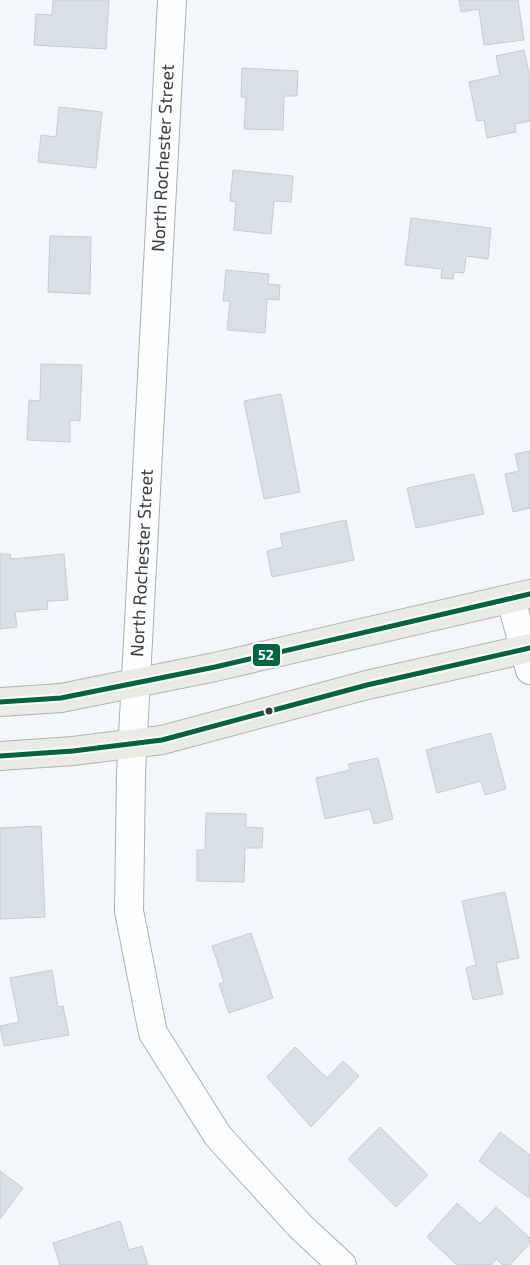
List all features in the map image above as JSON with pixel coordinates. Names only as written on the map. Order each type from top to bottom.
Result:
[{"type":"main road","points":[[0,702],[61,698],[215,667],[520,596]]},
{"type":"main road","points":[[0,756],[72,751],[162,740],[367,685],[528,656]]},
{"type":"street","name":"North Rochester Street","points":[[172,0],[132,744],[129,911],[153,1033],[218,1136],[301,1228],[342,1265]]},
{"type":"street","points":[[520,596],[528,656]]},
{"type":"building","points":[[53,0],[109,0],[106,49],[34,45],[36,14],[52,15]]},
{"type":"building","points":[[459,0],[518,0],[524,40],[484,45],[479,9],[461,12]]},
{"type":"building","points":[[524,50],[530,77],[530,121],[515,124],[516,132],[487,138],[484,120],[477,121],[469,82],[500,75],[496,56]]},
{"type":"building","points":[[242,68],[298,71],[297,96],[284,96],[283,130],[244,129],[246,97],[241,97]]},
{"type":"building","points":[[59,107],[102,112],[96,168],[38,162],[41,135],[56,137]]},
{"type":"building","points":[[233,170],[293,176],[291,202],[274,201],[271,234],[234,230],[236,202],[230,201]]},
{"type":"building","points":[[411,218],[491,228],[488,259],[466,256],[464,273],[454,272],[453,279],[441,278],[442,269],[405,265]]},
{"type":"building","points":[[50,236],[91,237],[90,294],[48,292]]},
{"type":"building","points":[[226,270],[269,274],[268,284],[280,285],[279,300],[267,299],[265,333],[227,330],[230,301],[223,301]]},
{"type":"building","points":[[41,364],[82,365],[80,421],[70,420],[70,442],[27,440],[29,400],[40,401]]},
{"type":"building","points":[[281,394],[300,492],[264,499],[244,401]]},
{"type":"building","points":[[530,451],[530,508],[513,512],[505,474],[519,471],[515,454]]},
{"type":"building","points":[[474,474],[484,514],[416,528],[407,488]]},
{"type":"building","points":[[346,520],[354,560],[272,577],[267,551],[283,547],[280,534]]},
{"type":"building","points":[[0,554],[10,554],[11,559],[64,554],[68,600],[47,601],[48,609],[15,612],[17,627],[0,629]]},
{"type":"building","points":[[491,733],[506,789],[485,795],[481,781],[437,793],[426,750]]},
{"type":"building","points":[[378,758],[393,819],[374,824],[370,809],[325,819],[316,778],[350,770],[348,764]]},
{"type":"building","points":[[206,813],[246,814],[246,827],[263,828],[262,848],[245,848],[244,882],[197,881],[197,850],[205,850]]},
{"type":"building","points":[[41,826],[45,917],[0,919],[0,828]]},
{"type":"building","points":[[505,892],[519,958],[496,963],[503,994],[473,1000],[466,968],[476,965],[462,901]]},
{"type":"building","points":[[251,933],[273,998],[229,1013],[219,984],[224,982],[212,946]]},
{"type":"building","points":[[52,970],[58,1007],[63,1006],[69,1035],[4,1046],[0,1026],[19,1022],[10,978]]},
{"type":"building","points":[[295,1047],[327,1078],[343,1061],[359,1076],[311,1127],[267,1077]]},
{"type":"building","points":[[380,1127],[428,1175],[396,1207],[348,1159]]},
{"type":"building","points":[[500,1132],[530,1155],[529,1198],[479,1161]]},
{"type":"building","points":[[0,1171],[23,1188],[0,1219]]},
{"type":"building","points":[[457,1203],[480,1224],[496,1207],[530,1238],[530,1243],[510,1265],[503,1265],[496,1259],[491,1265],[457,1265],[427,1237]]},
{"type":"building","points":[[120,1221],[129,1250],[142,1246],[148,1265],[60,1265],[53,1243]]},
{"type":"transit line","name":"52","points":[[0,702],[61,698],[215,667],[530,594]]},
{"type":"transit line","name":"52","points":[[0,756],[73,751],[162,740],[367,685],[530,648]]}]
